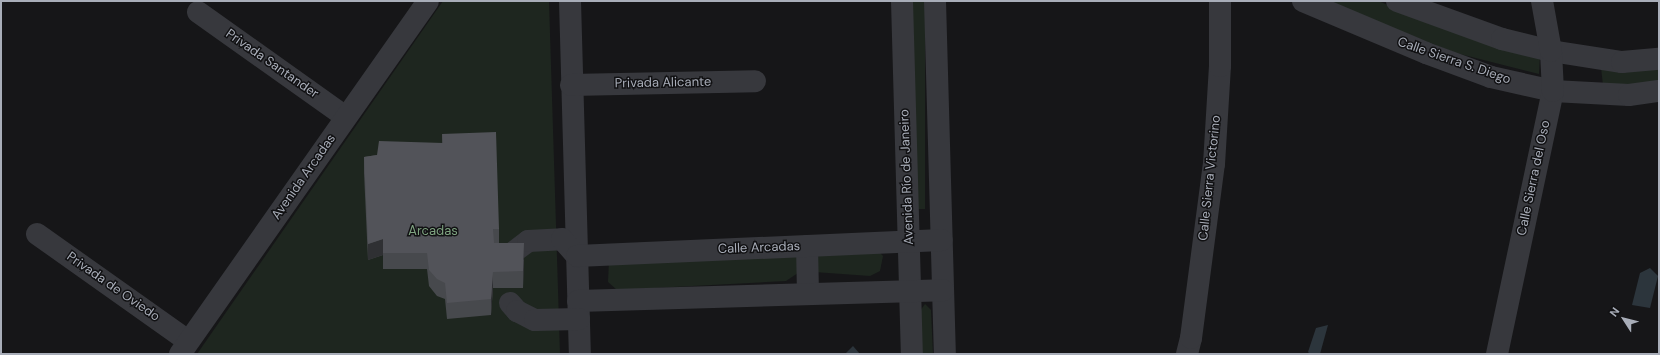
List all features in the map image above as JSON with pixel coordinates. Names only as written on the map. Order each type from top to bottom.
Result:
[{"type":"street","name":"Avenida Arcadas","points":[[184,348],[428,1]]},
{"type":"street","points":[[570,1],[571,85],[580,354]]},
{"type":"street","name":"Avenida Río de Janeiro","points":[[902,1],[912,354]]},
{"type":"street","points":[[935,1],[945,354]]},
{"type":"street","name":"Calle Sierra Victorino","points":[[1187,354],[1191,338],[1214,164],[1220,66],[1220,1]]},
{"type":"street","name":"Calle Sierra S. Diego","points":[[1303,1],[1434,56],[1492,77],[1553,91],[1629,95],[1659,91]]},
{"type":"street","points":[[1397,1],[1502,39],[1551,51],[1622,62],[1659,59]]},
{"type":"street","name":"Calle Sierra del Oso","points":[[1497,354],[1553,91],[1551,51],[1542,1]]},
{"type":"street","name":"Privada Santander","points":[[198,12],[346,117]]},
{"type":"street","name":"Privada Alicante","points":[[571,85],[755,81]]},
{"type":"street","name":"Privada de Oviedo","points":[[37,234],[184,348]]},
{"type":"street","points":[[508,263],[511,254],[528,241],[562,239],[577,256]]},
{"type":"street","name":"Calle Arcadas","points":[[577,256],[942,240]]},
{"type":"street","points":[[807,246],[808,294]]},
{"type":"street","points":[[510,303],[518,311],[535,320],[578,310],[808,294],[943,290]]},
{"type":"green space","name":"Arcadas","points":[[443,1],[549,1],[560,354],[197,354]]},
{"type":"green space","points":[[913,1],[925,1],[925,209],[913,209]]},
{"type":"green space","points":[[1323,1],[1378,1],[1481,42],[1540,54],[1539,74],[1456,53]]},
{"type":"green space","points":[[1659,63],[1659,84],[1603,85],[1601,68]]},
{"type":"green space","points":[[874,247],[883,256],[880,271],[870,276],[814,272],[814,253]]},
{"type":"green space","points":[[798,256],[798,273],[786,281],[617,290],[608,282],[609,260]]},
{"type":"green space","points":[[925,304],[931,310],[933,354],[922,354],[920,311]]},
{"type":"shaded area","points":[[1650,268],[1658,276],[1650,308],[1632,305],[1640,273]]},
{"type":"shaded area","points":[[1328,325],[1320,354],[1310,354],[1308,352],[1316,328]]},
{"type":"shaded area","points":[[853,346],[860,354],[845,354]]},
{"type":"building","points":[[496,132],[499,229],[493,229],[494,243],[524,243],[523,271],[493,272],[491,299],[447,303],[445,283],[437,279],[429,270],[427,253],[383,253],[383,239],[368,244],[364,157],[377,155],[379,141],[443,143],[442,134]]}]
